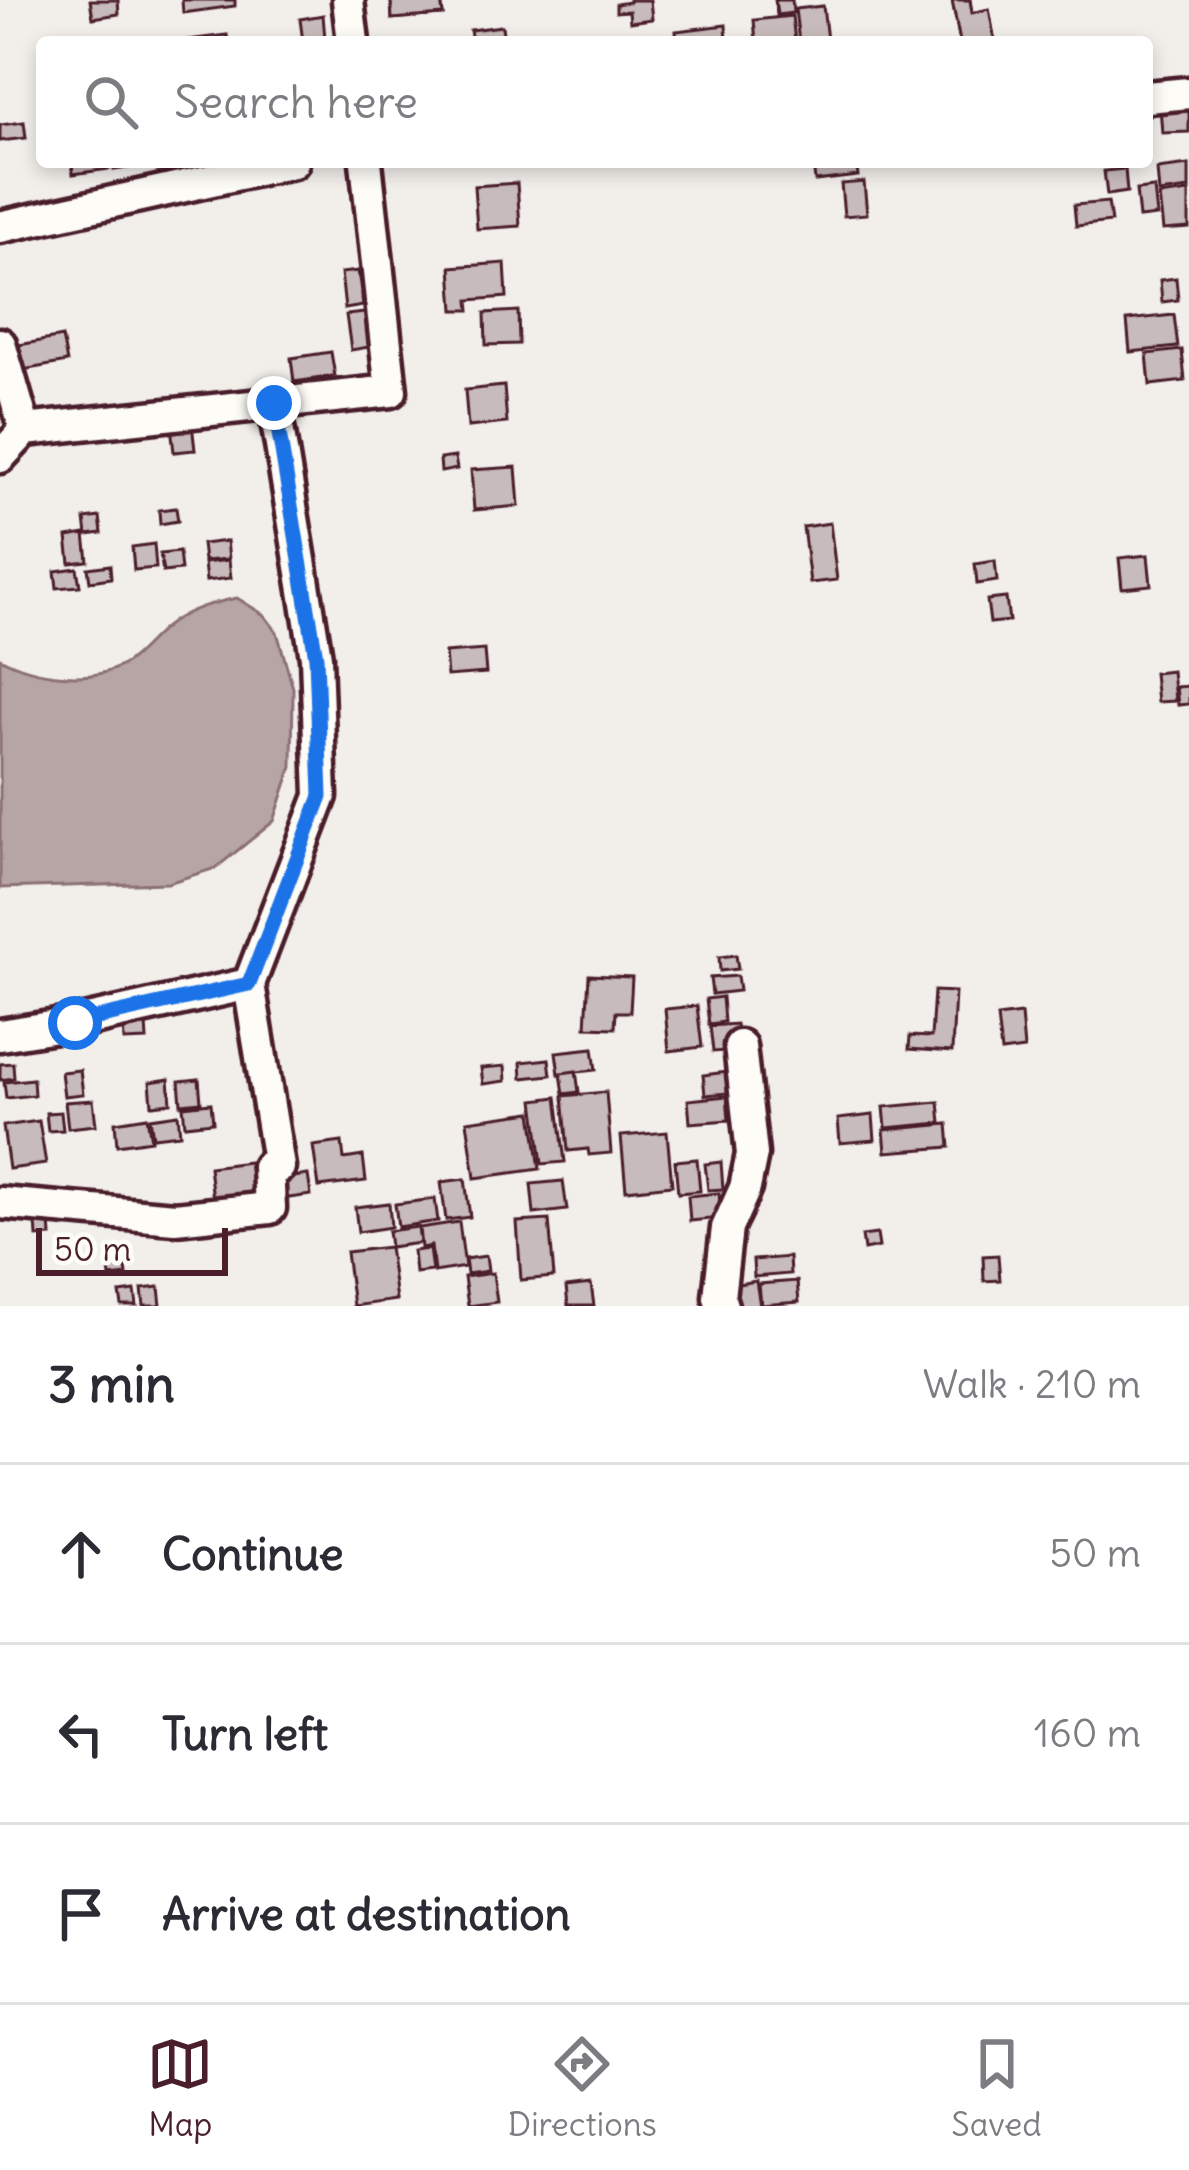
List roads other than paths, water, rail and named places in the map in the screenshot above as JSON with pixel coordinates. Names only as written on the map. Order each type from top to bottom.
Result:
[{"type":"street","points":[[348,0],[352,36]]},
{"type":"street","points":[[1153,97],[1189,93]]},
{"type":"street","points":[[0,227],[266,168]]},
{"type":"street","points":[[0,457],[25,430],[391,391],[367,168]]},
{"type":"street","points":[[0,344],[25,430]]},
{"type":"street","points":[[0,1203],[175,1218],[270,1208],[268,1168],[279,1167],[249,984],[321,796],[316,657],[274,403]]},
{"type":"street","points":[[0,1035],[249,984]]},
{"type":"street","points":[[722,1306],[727,1228],[745,1188],[752,1154],[740,1046]]}]
